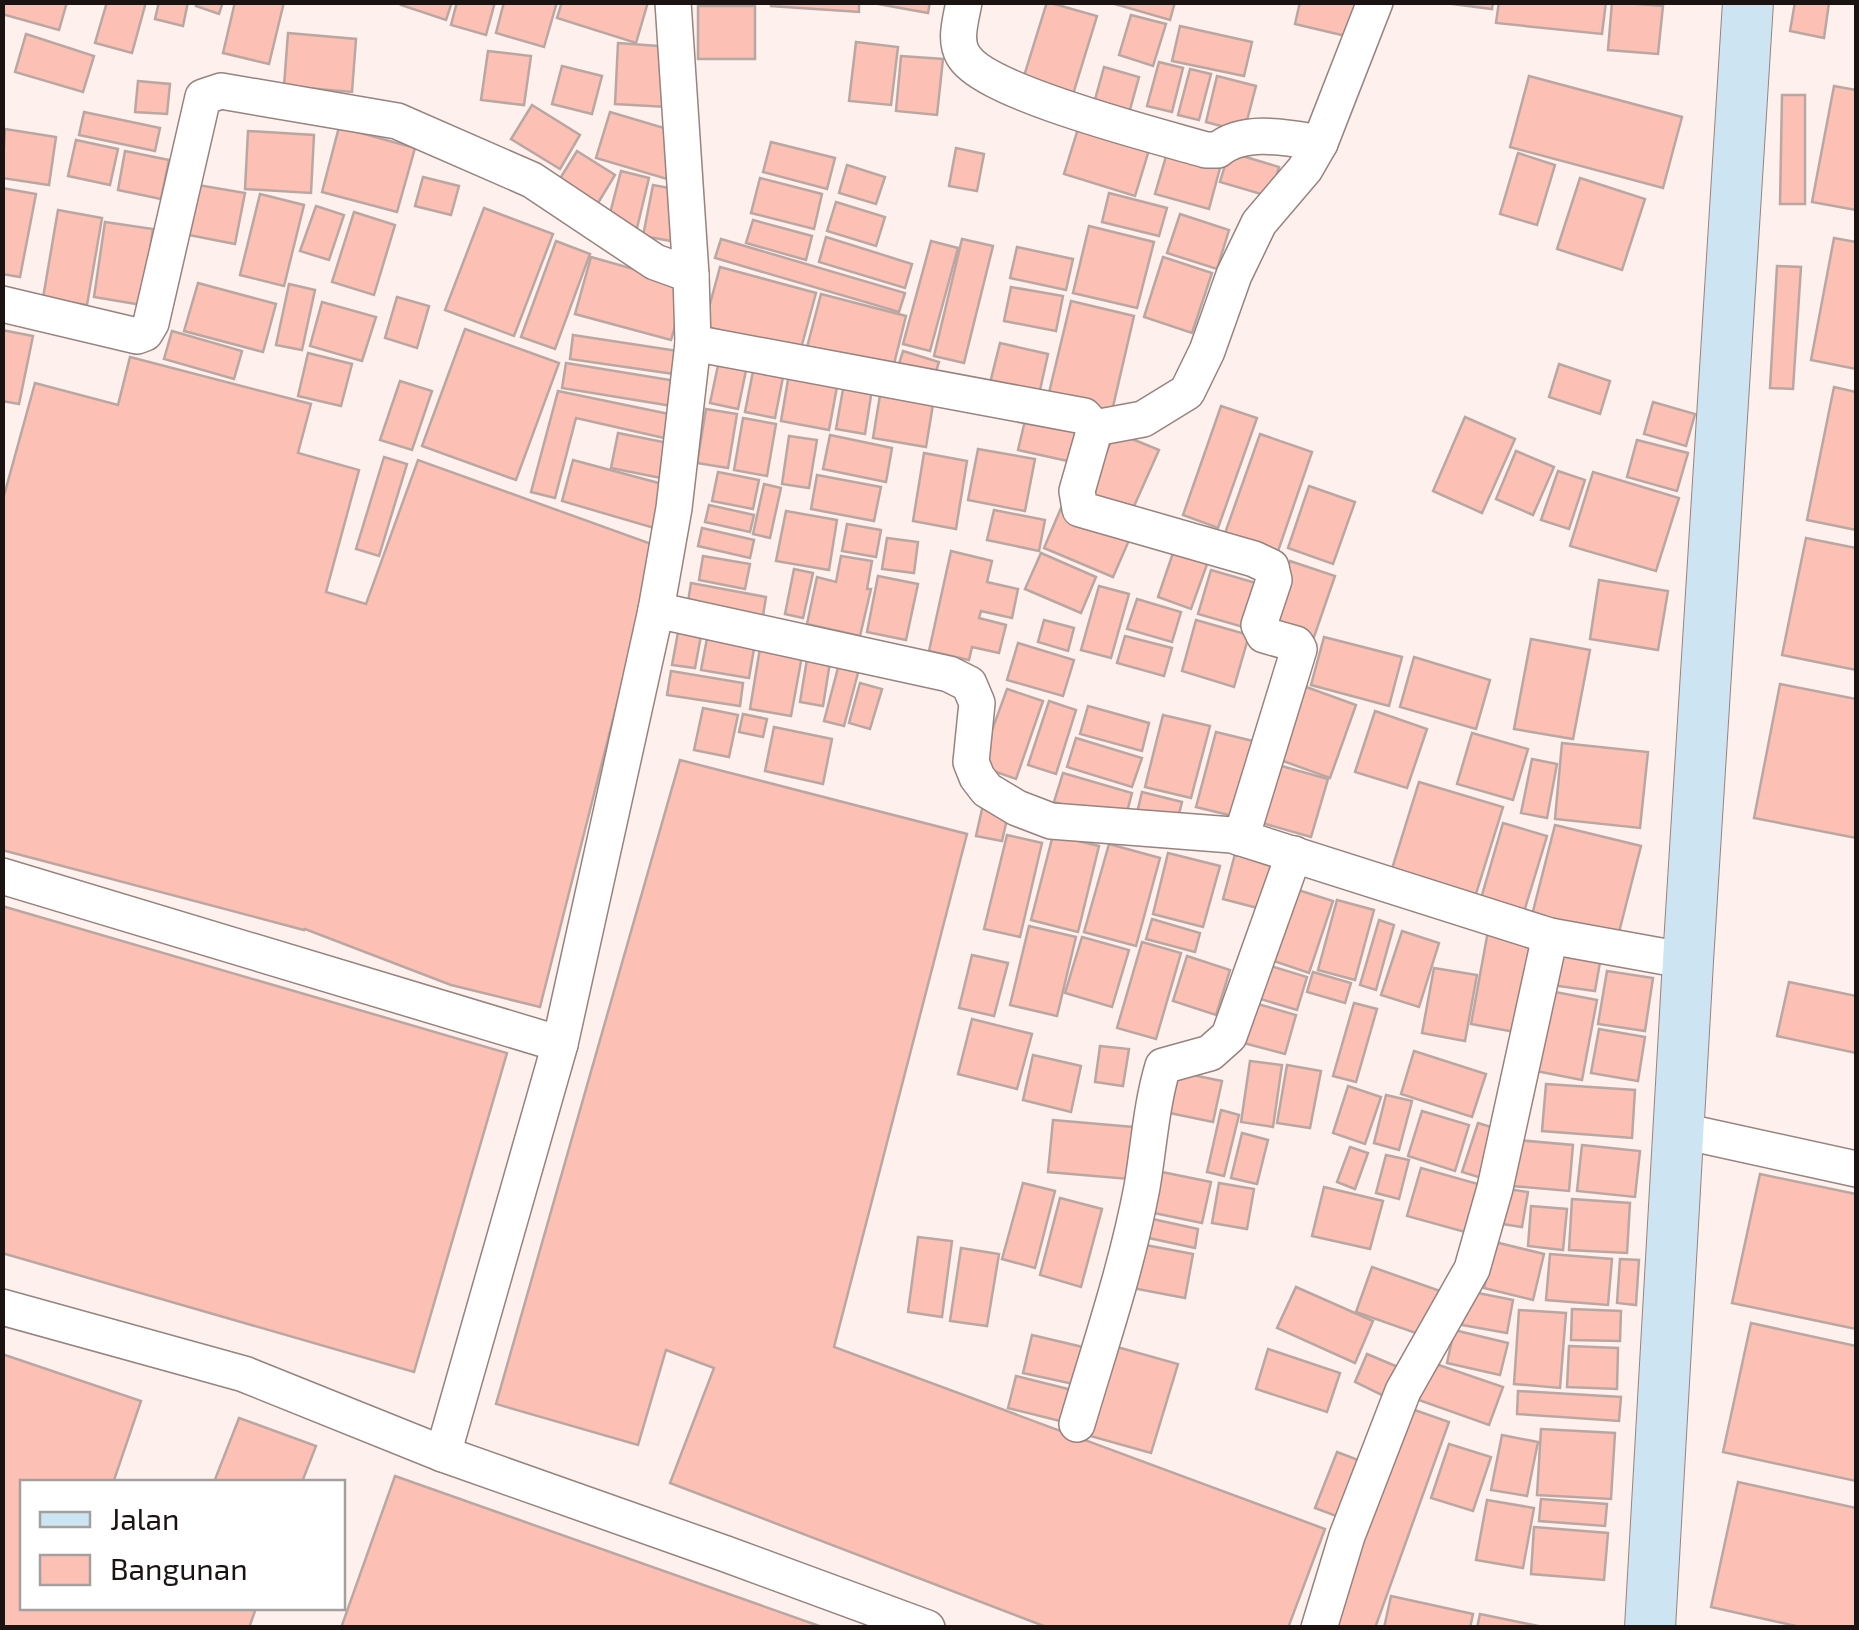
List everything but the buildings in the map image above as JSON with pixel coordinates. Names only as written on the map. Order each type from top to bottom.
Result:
[{"type":"main road","points":[[1650,1628],[1748,2]]},
{"type":"street","points":[[443,1454],[560,1044],[656,610],[674,508],[693,343],[673,2]]},
{"type":"street","points":[[964,2],[960,51],[970,66],[1005,86],[1086,116],[1206,150],[1264,137],[1320,143]]},
{"type":"street","points":[[1095,428],[1143,419],[1187,392],[1259,223],[1306,169],[1320,143],[1375,2]]},
{"type":"street","points":[[2,304],[136,336],[145,333],[152,323],[202,97],[220,91],[397,121],[532,180],[655,262],[691,275]]},
{"type":"street","points":[[693,343],[1084,416],[1095,428]]},
{"type":"street","points":[[1095,428],[1077,492],[1080,509],[1254,559],[1270,568],[1274,580],[1260,631],[1296,644],[1298,649],[1241,838]]},
{"type":"street","points":[[656,610],[950,674],[969,684],[978,703],[971,762],[977,777],[987,790],[1016,808],[1052,822],[1232,834],[1550,936],[1688,961]]},
{"type":"street","points":[[1077,1424],[1142,1187],[1154,1098],[1164,1066],[1210,1053],[1229,1036],[1294,854]]},
{"type":"street","points":[[2,876],[560,1044]]},
{"type":"street","points":[[1319,1628],[1347,1536],[1403,1391],[1472,1269],[1495,1188],[1550,936]]},
{"type":"street","points":[[1678,1130],[1856,1169]]},
{"type":"street","points":[[2,1307],[244,1374],[443,1454],[926,1628]]}]
